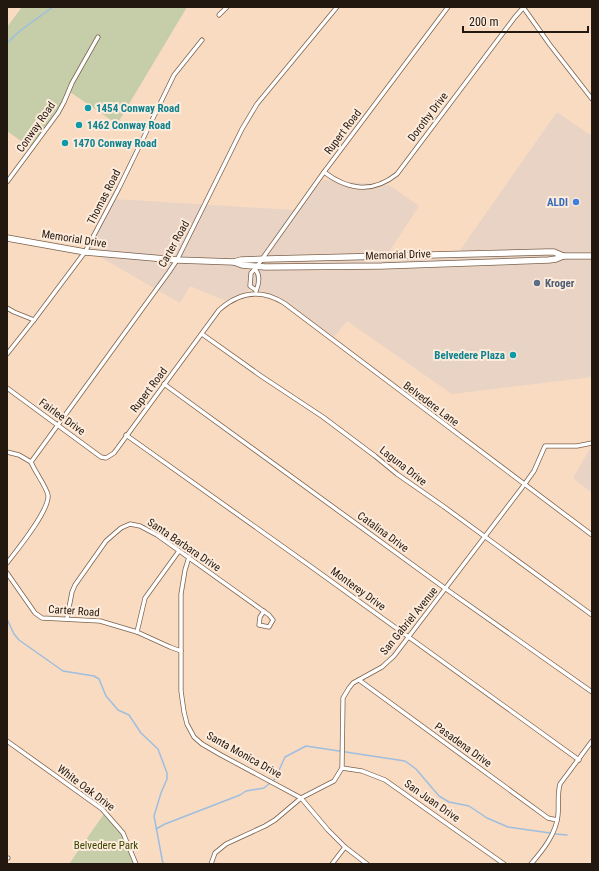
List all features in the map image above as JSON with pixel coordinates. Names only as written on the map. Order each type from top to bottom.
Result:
[{"type":"main road","name":"Memorial Drive","points":[[7,238],[85,252],[177,260],[234,262],[241,260],[261,259],[546,252],[554,252],[563,256]]},
{"type":"main road","name":"Memorial Drive","points":[[234,262],[255,268],[303,268],[482,263],[549,260],[563,256],[592,256]]},
{"type":"street","points":[[219,15],[227,7]]},
{"type":"street","name":"Carter Road","points":[[31,462],[177,260],[242,129],[257,104],[337,7]]},
{"type":"street","name":"Rupert Road","points":[[256,290],[250,286],[251,273],[324,172],[448,7]]},
{"type":"street","points":[[523,7],[550,45],[592,99]]},
{"type":"street","name":"Dorothy Drive","points":[[324,172],[333,179],[346,184],[369,188],[381,184],[397,174],[523,7]]},
{"type":"street","name":"Conway Road","points":[[7,182],[58,113],[72,83],[98,37]]},
{"type":"street","name":"Thomas Road","points":[[7,354],[85,252],[119,188],[174,75],[202,40]]},
{"type":"street","name":"Rupert Road","points":[[106,458],[114,453],[126,434],[219,310],[230,301],[241,295],[256,294],[256,290],[259,286],[259,274],[255,268]]},
{"type":"street","name":"Belvedere Lane","points":[[256,294],[270,296],[284,303],[592,535]]},
{"type":"street","points":[[7,308],[34,320]]},
{"type":"street","name":"Laguna Drive","points":[[202,334],[261,376],[324,417],[397,474],[592,614]]},
{"type":"street","name":"Catalina Drive","points":[[164,384],[446,589],[592,692]]},
{"type":"street","name":"Fairlee Drive","points":[[7,388],[101,457],[106,458]]},
{"type":"street","name":"Monterey Drive","points":[[126,434],[579,760]]},
{"type":"street","name":"San Gabriel Avenue","points":[[342,768],[343,698],[349,688],[359,680],[382,667],[394,656],[524,485],[534,471],[545,446],[577,446],[592,443]]},
{"type":"street","points":[[7,452],[20,456],[31,462],[48,494],[47,502],[32,529],[7,563]]},
{"type":"street","name":"Santa Barbara Drive","points":[[67,618],[72,592],[76,585],[106,541],[121,528],[130,524],[140,526],[158,535],[178,551],[189,557],[264,611]]},
{"type":"street","points":[[137,632],[145,598],[178,551]]},
{"type":"street","name":"Santa Monica Drive","points":[[189,557],[181,594],[181,691],[187,724],[194,737],[202,744],[221,755],[301,798],[328,830],[345,847],[367,864]]},
{"type":"street","name":"Carter Road","points":[[7,573],[35,613],[42,618],[100,620],[137,632],[181,651]]},
{"type":"street","points":[[264,611],[272,617],[273,620],[269,627],[259,625],[260,617],[264,611]]},
{"type":"street","name":"Pasadena Drive","points":[[359,680],[548,818],[558,820]]},
{"type":"street","name":"White Oak Drive","points":[[7,741],[102,809],[123,832],[136,864]]},
{"type":"street","points":[[531,864],[549,841],[555,829],[558,820],[558,791],[560,784],[592,741]]},
{"type":"street","points":[[211,864],[215,853],[221,847],[275,820],[301,798],[334,781],[342,768]]},
{"type":"street","name":"San Juan Drive","points":[[342,768],[362,771],[385,780],[504,864]]},
{"type":"street","points":[[332,864],[345,847]]},
{"type":"shaded area","points":[[557,112],[589,134],[592,133],[592,377],[452,394],[347,321],[334,337],[280,297],[253,288],[226,301],[190,286],[180,303],[88,250],[114,199],[295,210],[323,180],[389,185],[419,206],[387,255],[456,256]]},
{"type":"shaded area","points":[[592,447],[592,493],[573,478]]},
{"type":"green space","points":[[22,7],[187,7],[117,124],[70,92],[34,150],[7,131],[7,27]]},
{"type":"green space","name":"Belvedere Park","points":[[104,814],[126,837],[137,864],[69,864]]},
{"type":"waterway","points":[[7,43],[21,30],[53,7]]},
{"type":"waterway","points":[[7,619],[14,634],[19,640],[63,671],[94,676],[99,679],[106,696],[118,710],[129,715],[141,733],[158,749],[167,773],[167,779],[154,816],[163,864]]},
{"type":"waterway","points":[[156,829],[165,824],[240,795],[246,791],[264,788],[275,779],[285,757],[306,746],[405,761],[416,769],[439,796],[449,802],[469,806],[487,818],[508,827],[550,833]]},
{"type":"waterway","points":[[555,834],[567,835]]},
{"type":"place","name":"1454 Conway Road","points":[[88,108]]},
{"type":"place","name":"1462 Conway Road","points":[[79,125]]},
{"type":"place","name":"1470 Conway Road","points":[[65,143]]},
{"type":"place","name":"ALDI","points":[[576,202]]},
{"type":"place","name":"Kroger","points":[[537,283]]},
{"type":"place","name":"Belvedere Plaza","points":[[513,355]]}]
